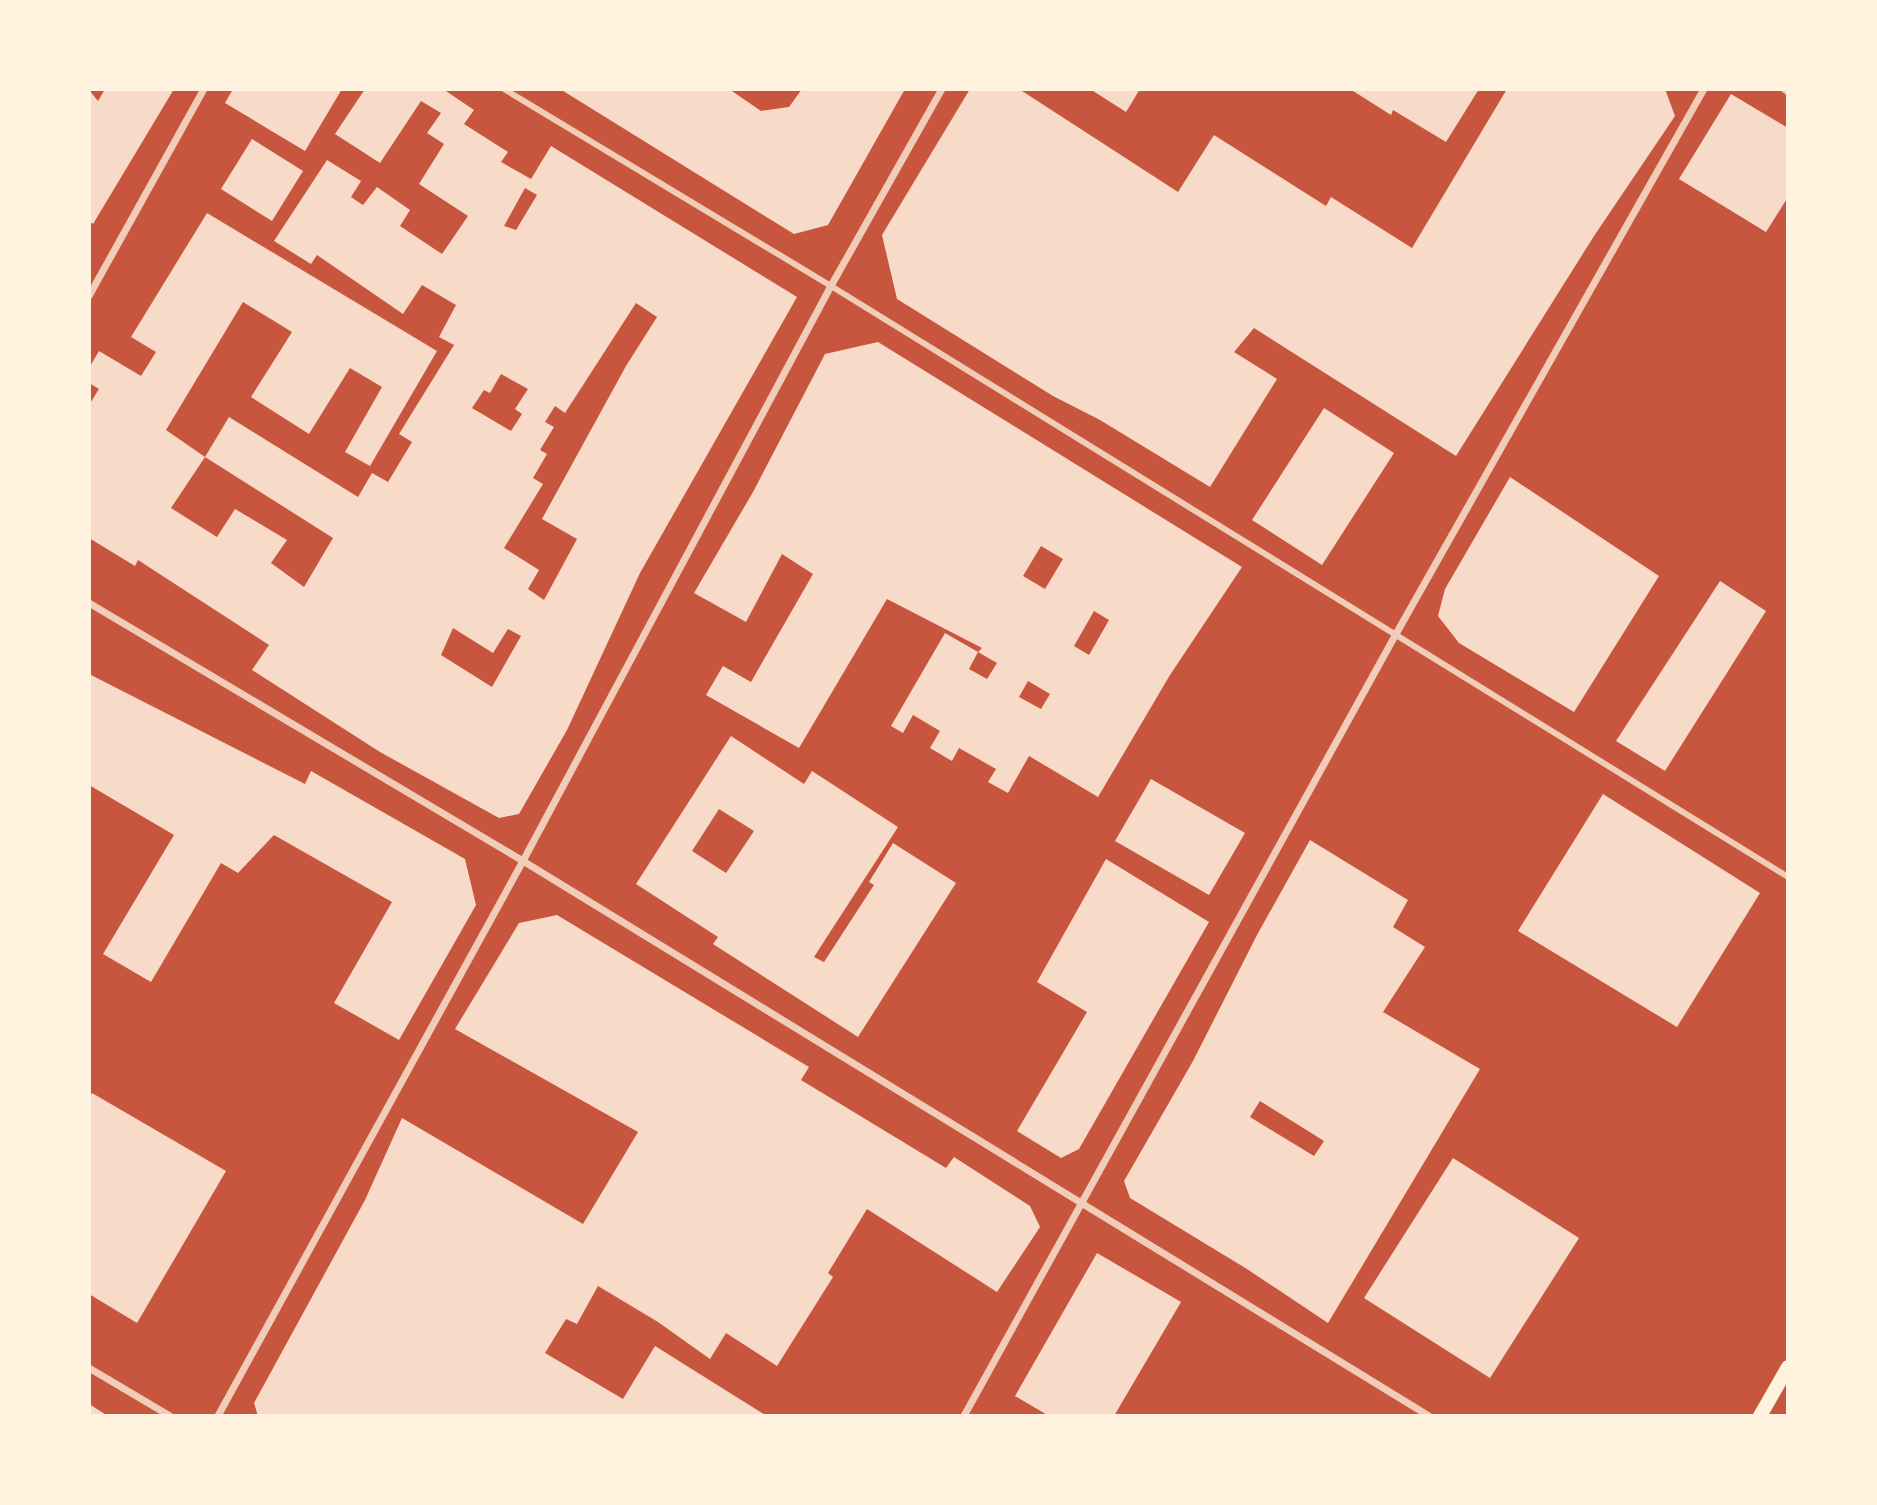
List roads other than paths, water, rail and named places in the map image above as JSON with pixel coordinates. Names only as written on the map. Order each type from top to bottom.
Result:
[{"type":"main road","points":[[1760,1416],[1788,1367]]},
{"type":"street","points":[[89,296],[204,89]]},
{"type":"street","points":[[505,89],[831,286],[1788,877]]},
{"type":"street","points":[[218,1416],[523,862],[831,286],[942,89]]},
{"type":"street","points":[[964,1416],[1396,634],[1704,89]]},
{"type":"street","points":[[89,603],[1082,1201],[1429,1416]]},
{"type":"street","points":[[89,1368],[170,1416]]}]
